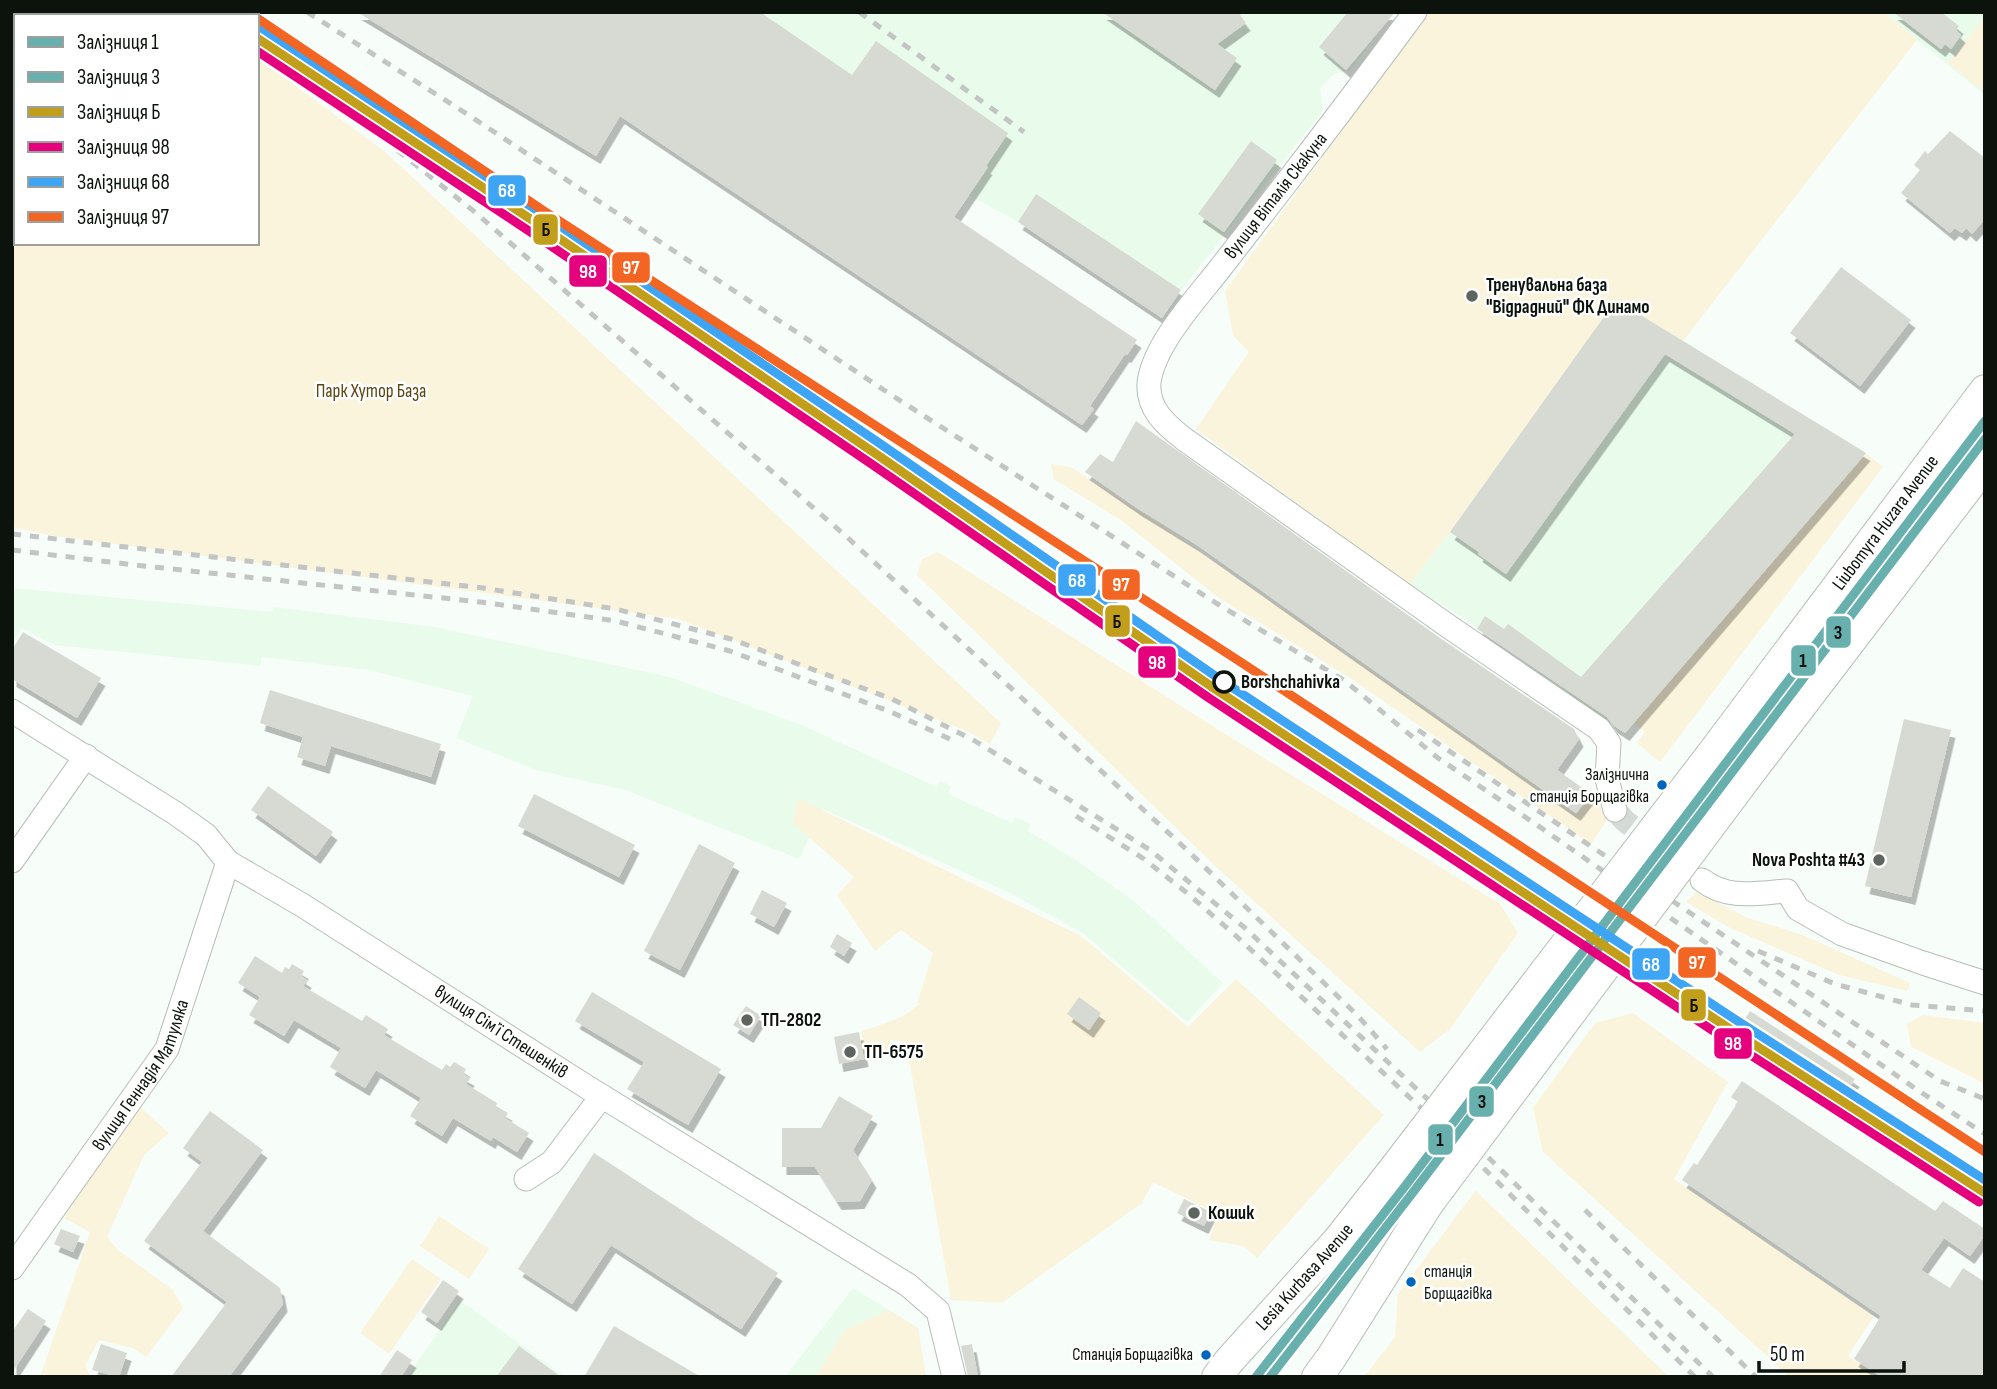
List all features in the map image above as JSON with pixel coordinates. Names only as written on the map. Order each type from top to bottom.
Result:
[{"type":"main road","name":"Liubomyra Huzara Avenue","points":[[1390,1174],[1710,756],[1985,390]]},
{"type":"main road","points":[[1317,1377],[1428,1204],[1746,778],[1985,464]]},
{"type":"main road","name":"Lesia Kurbasa Avenue","points":[[1217,1377],[1339,1240],[1390,1174]]},
{"type":"street","name":"вулиця Віталія Скакуна","points":[[1415,12],[1342,112],[1195,299],[1163,344],[1149,385],[1152,407],[1166,425],[1184,439],[1448,626],[1600,729],[1608,743],[1607,779],[1615,810]]},
{"type":"street","name":"вулиця Сімʼї Стешенків","points":[[12,711],[176,813],[206,835],[228,862],[302,905],[602,1096],[908,1285],[939,1311],[954,1377]]},
{"type":"street","points":[[12,861],[86,756]]},
{"type":"street","name":"вулиця Геннадія Матуляка","points":[[12,1268],[167,1049],[228,862]]},
{"type":"street","points":[[1702,880],[1713,889],[1737,894],[1787,891],[1798,909],[1842,934],[1985,983]]},
{"type":"street","points":[[526,1179],[552,1162],[602,1096]]},
{"type":"shaded area","points":[[701,12],[1394,12],[1350,71],[1336,73],[1320,88],[1323,111],[1181,290],[1162,318],[1018,222],[969,195]]},
{"type":"shaded area","points":[[1884,12],[1985,12],[1985,95],[1917,40]]},
{"type":"shaded area","points":[[1616,300],[1866,453],[1625,733],[1459,615],[1409,585]]},
{"type":"shaded area","points":[[12,588],[273,612],[274,607],[435,627],[670,677],[799,724],[937,787],[940,781],[951,786],[948,794],[1012,823],[1015,817],[1030,824],[1028,831],[1076,860],[1135,902],[1223,983],[1187,1022],[1084,934],[1010,893],[823,809],[799,859],[625,790],[536,770],[456,738],[473,696],[369,670],[262,657],[260,666],[54,645],[22,628],[12,642]]},
{"type":"shaded area","points":[[853,1288],[918,1328],[926,1377],[785,1377]]},
{"type":"shaded area","points":[[460,1300],[565,1377],[407,1377]]},
{"type":"green space","name":"Парк Хутор База","points":[[12,12],[194,12],[196,14],[14,14],[14,245],[259,245],[259,59],[383,150],[1001,723],[990,744],[967,731],[678,619],[55,536],[12,527]]},
{"type":"green space","name":"Тренувальна база \"Відрадний\" ФК Динамо","points":[[1428,12],[1884,12],[1917,40],[1683,341],[1616,301],[1409,585],[1196,429],[1249,352],[1233,335],[1225,291]]},
{"type":"green space","points":[[1982,21],[1985,23],[1985,93],[1948,63]]},
{"type":"green space","points":[[1866,453],[1883,467],[1660,762],[1637,743],[1645,732],[1634,723]]},
{"type":"green space","points":[[1051,464],[1071,467],[1195,548],[1576,815],[1591,797],[1609,817],[1591,844],[1347,676],[1219,598],[1122,521],[1054,479]]},
{"type":"green space","points":[[938,552],[1500,904],[1518,933],[1450,1029],[1420,1052],[1212,863],[917,575],[922,559]]},
{"type":"green space","points":[[797,798],[1081,936],[1188,1027],[1236,979],[1384,1115],[1257,1258],[1243,1246],[1209,1240],[1218,1214],[1153,1182],[1142,1203],[1002,1303],[951,1300],[906,1042],[891,1040],[883,1060],[864,1059],[860,1040],[863,1039],[861,1031],[901,1017],[920,1003],[917,1003],[933,953],[901,930],[875,951],[837,895],[854,877],[793,823]]},
{"type":"green space","points":[[1696,892],[1748,918],[1800,934],[1910,983],[1907,991],[1839,975],[1730,928],[1686,902]]},
{"type":"green space","points":[[1633,1013],[1728,1082],[1674,1179],[1874,1316],[1848,1356],[1879,1377],[1790,1377],[1543,1152],[1533,1108],[1595,1023]]},
{"type":"green space","points":[[1923,1015],[1985,1023],[1985,1084],[1911,1047],[1907,1024]]},
{"type":"green space","points":[[138,1105],[169,1133],[144,1155],[107,1237],[118,1250],[173,1290],[183,1308],[146,1357],[133,1348],[99,1340],[85,1366],[91,1377],[40,1377],[90,1232],[64,1218]]},
{"type":"green space","points":[[1476,1190],[1669,1377],[1364,1377],[1395,1337],[1398,1294]]},
{"type":"green space","points":[[439,1216],[489,1249],[469,1279],[420,1246]]},
{"type":"green space","points":[[412,1259],[441,1279],[389,1354],[360,1333]]},
{"type":"green space","points":[[889,1310],[918,1328],[926,1377],[815,1377],[845,1330]]},
{"type":"building","points":[[357,12],[760,12],[852,75],[876,41],[1008,133],[954,217],[1137,340],[1090,406],[1094,409],[1082,425],[620,116],[596,156]]},
{"type":"building","points":[[1102,12],[1238,12],[1246,23],[1217,44],[1237,58],[1215,90]]},
{"type":"building","points":[[1348,12],[1395,12],[1346,70],[1319,47]]},
{"type":"building","points":[[1893,12],[1941,12],[1959,26],[1956,30],[1961,35],[1951,49],[1945,44],[1941,49]]},
{"type":"building","points":[[1950,131],[1985,158],[1985,219],[1972,234],[1966,228],[1962,233],[1955,228],[1950,233],[1901,193],[1920,170],[1914,165],[1925,151],[1928,154]]},
{"type":"building","points":[[1251,141],[1277,160],[1224,232],[1198,214]]},
{"type":"building","points":[[1036,194],[1181,290],[1162,318],[1018,222]]},
{"type":"building","points":[[1841,267],[1911,320],[1860,386],[1790,333]]},
{"type":"building","points":[[1616,300],[1866,453],[1625,733],[1607,717],[1477,629],[1485,616],[1504,629],[1508,624],[1581,677],[1795,434],[1665,354],[1506,574],[1478,554],[1479,552],[1450,532]]},
{"type":"building","points":[[1136,421],[1440,638],[1574,729],[1579,739],[1557,770],[1591,794],[1576,813],[1197,545],[1085,472],[1100,454],[1113,462]]},
{"type":"building","points":[[23,632],[101,678],[77,718],[12,679],[12,650]]},
{"type":"building","points":[[270,690],[441,744],[431,777],[331,746],[325,766],[297,757],[303,737],[260,723]]},
{"type":"building","points":[[1904,719],[1951,730],[1911,897],[1865,886]]},
{"type":"building","points":[[268,786],[333,832],[316,856],[251,810]]},
{"type":"building","points":[[534,794],[635,845],[619,877],[518,826]]},
{"type":"building","points":[[699,844],[735,863],[680,970],[644,951]]},
{"type":"building","points":[[762,890],[787,903],[774,927],[750,914]]},
{"type":"building","points":[[837,934],[852,943],[844,956],[830,947]]},
{"type":"building","points":[[255,956],[282,973],[285,967],[289,969],[292,964],[304,971],[301,976],[307,980],[303,986],[362,1021],[366,1015],[388,1029],[384,1035],[442,1070],[446,1064],[450,1067],[454,1062],[466,1069],[463,1074],[470,1078],[466,1084],[497,1103],[496,1106],[508,1113],[505,1118],[529,1133],[517,1152],[493,1137],[491,1141],[453,1118],[442,1136],[410,1116],[421,1098],[376,1070],[365,1088],[330,1067],[341,1048],[294,1020],[284,1036],[249,1015],[260,997],[238,983]]},
{"type":"building","points":[[592,992],[721,1069],[688,1125],[627,1089],[644,1062],[575,1021]]},
{"type":"building","points":[[1079,997],[1101,1013],[1089,1030],[1067,1014]]},
{"type":"building","name":"ТП-2802","points":[[746,1006],[761,1016],[749,1035],[733,1025]]},
{"type":"building","points":[[1750,1011],[1855,1079],[1846,1093],[1741,1025]]},
{"type":"building","name":"ТП-6575","points":[[859,1032],[864,1059],[839,1064],[834,1037]]},
{"type":"building","points":[[1742,1081],[1935,1211],[1943,1201],[1985,1229],[1985,1235],[1970,1256],[1944,1238],[1921,1270],[1950,1288],[1963,1268],[1985,1282],[1985,1377],[1882,1377],[1854,1359],[1881,1316],[1682,1180],[1694,1163],[1697,1165],[1738,1102],[1731,1097]]},
{"type":"building","points":[[839,1096],[873,1116],[853,1150],[872,1180],[860,1201],[837,1202],[815,1167],[782,1167],[782,1128],[821,1128]]},
{"type":"building","points":[[210,1111],[263,1150],[203,1231],[280,1288],[283,1304],[229,1377],[171,1377],[227,1302],[144,1241],[202,1162],[183,1148]]},
{"type":"building","points":[[594,1153],[778,1273],[741,1329],[611,1245],[572,1304],[518,1269]]},
{"type":"building","name":"Кошик","points":[[1184,1199],[1211,1212],[1204,1226],[1177,1213]]},
{"type":"building","points":[[61,1229],[80,1236],[73,1252],[54,1244]]},
{"type":"building","points":[[443,1280],[459,1291],[437,1323],[421,1312]]},
{"type":"building","points":[[28,1309],[46,1321],[12,1373],[12,1332]]},
{"type":"building","points":[[614,1326],[701,1377],[584,1377]]},
{"type":"building","points":[[101,1344],[127,1353],[119,1377],[92,1370]]},
{"type":"building","points":[[972,1344],[978,1377],[968,1377],[961,1346]]},
{"type":"building","points":[[519,1346],[561,1377],[496,1377]]},
{"type":"building","points":[[397,1350],[412,1360],[401,1377],[379,1377]]},
{"type":"tunnel","points":[[1615,810],[1625,821],[1694,874]]},
{"type":"railway","points":[[307,12],[467,114],[893,396],[1216,603],[1345,681],[1438,758],[1985,1134]]},
{"type":"railway","points":[[859,12],[1024,132]]},
{"type":"railway","points":[[259,40],[476,213],[848,538],[1186,849],[1358,1016],[1387,1049]]},
{"type":"railway","points":[[12,534],[483,588],[616,609],[731,639],[892,699],[975,741],[1150,850],[1245,928],[1455,1125],[1713,1377]]},
{"type":"railway","points":[[12,550],[480,602],[616,621],[730,651],[891,712],[954,741]]},
{"type":"railway","points":[[1418,730],[1940,1081],[1985,1099]]},
{"type":"railway","points":[[1076,816],[1144,859],[1235,935],[1449,1134],[1695,1377]]},
{"type":"railway","points":[[1758,951],[1835,984],[1912,1005],[1985,1011]]},
{"type":"railway","points":[[1585,1210],[1756,1377]]},
{"type":"rail line","name":"97","points":[[259,19],[544,211],[1236,659],[1985,1152]]},
{"type":"rail line","name":"68","points":[[263,29],[541,213],[1221,680],[1733,1018],[1985,1180]]},
{"type":"rail line","name":"Б","points":[[259,39],[535,222],[1215,689],[1727,1027],[1985,1193]]},
{"type":"rail line","name":"98","points":[[259,52],[529,231],[1209,698],[1721,1036],[1979,1202]]},
{"type":"rail line","name":"1","points":[[1256,1377],[1406,1185],[1985,421]]},
{"type":"rail line","name":"3","points":[[1270,1377],[1985,439]]},
{"type":"place","name":"Тренувальна база \"Відрадний\" ФК Динамо","points":[[1472,296]]},
{"type":"place","name":"Borshchahivka","points":[[1224,682]]},
{"type":"place","name":"Залізнична станція Борщагівка","points":[[1662,785]]},
{"type":"place","name":"Nova Poshta #43","points":[[1879,860]]},
{"type":"place","name":"ТП-2802","points":[[747,1020]]},
{"type":"place","name":"ТП-6575","points":[[850,1052]]},
{"type":"place","name":"Кошик","points":[[1194,1213]]},
{"type":"place","name":"станція Борщагівка","points":[[1411,1282]]},
{"type":"place","name":"Станція Борщагівка","points":[[1206,1355]]}]
